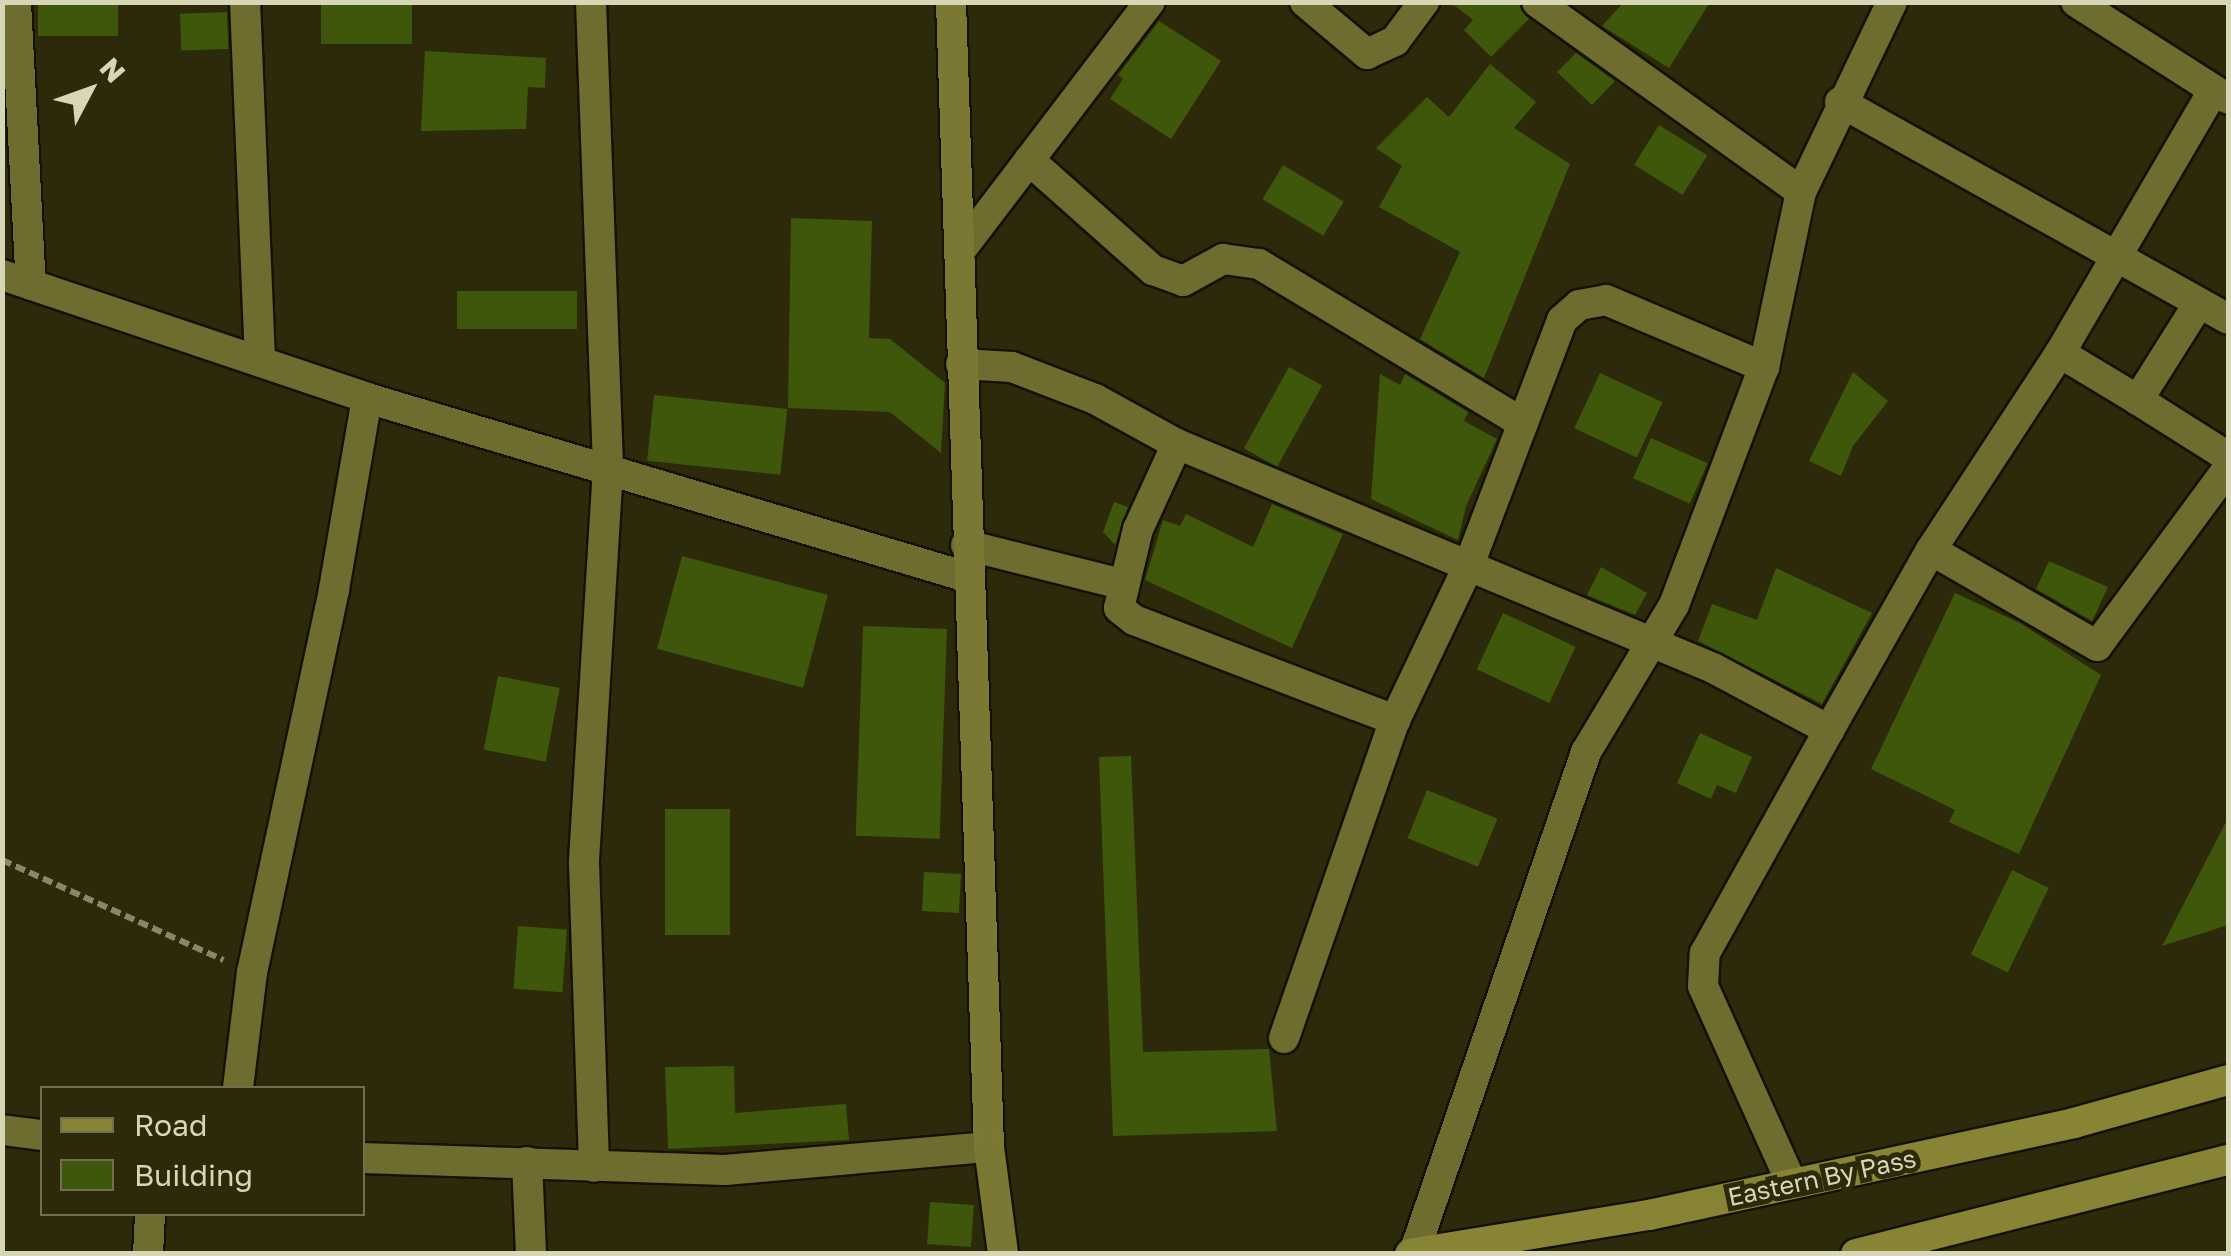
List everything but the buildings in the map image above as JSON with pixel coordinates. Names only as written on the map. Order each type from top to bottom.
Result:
[{"type":"main road","name":"Eastern By Pass","points":[[1412,1253],[1792,1184],[2074,1123],[2228,1080]]},
{"type":"main road","points":[[1856,1254],[2228,1160]]},
{"type":"street","points":[[16,2],[17,280],[368,398],[967,577]]},
{"type":"street","points":[[245,2],[260,361]]},
{"type":"street","points":[[591,2],[608,468],[584,863],[594,1167]]},
{"type":"street","points":[[951,2],[967,577],[990,1147],[1003,1254]]},
{"type":"street","points":[[960,251],[1150,2]]},
{"type":"street","points":[[1305,2],[1367,54],[1395,40],[1424,2]]},
{"type":"street","points":[[1538,2],[1801,192]]},
{"type":"street","points":[[1412,1253],[1586,752],[1655,646],[1764,367],[1801,192],[1840,102],[1892,2]]},
{"type":"street","points":[[1792,1184],[1703,986],[1705,953],[1931,550],[2221,95],[2076,2]]},
{"type":"street","points":[[1840,102],[2228,319]]},
{"type":"street","points":[[1029,160],[1153,270],[1183,281],[1223,260],[1259,264],[1523,422]]},
{"type":"street","points":[[1284,1038],[1395,720],[1469,565],[1562,320],[1580,305],[1606,300],[1764,367]]},
{"type":"street","points":[[2138,400],[2199,302]]},
{"type":"street","points":[[2060,353],[2228,457]]},
{"type":"street","points":[[961,364],[1012,368],[1055,382],[1177,444],[1712,668],[1830,730]]},
{"type":"street","points":[[238,1086],[252,972],[368,398]]},
{"type":"street","points":[[1177,444],[1121,584],[1119,608],[1134,620],[1395,720]]},
{"type":"street","points":[[1931,550],[2097,646],[2228,468]]},
{"type":"street","points":[[966,546],[1121,584]]},
{"type":"street","points":[[2,1130],[40,1135]]},
{"type":"street","points":[[365,1158],[725,1170],[990,1147]]},
{"type":"street","points":[[527,1162],[531,1254]]},
{"type":"street","points":[[148,1254],[150,1216]]},
{"type":"path","points":[[2,860],[252,972]]}]
